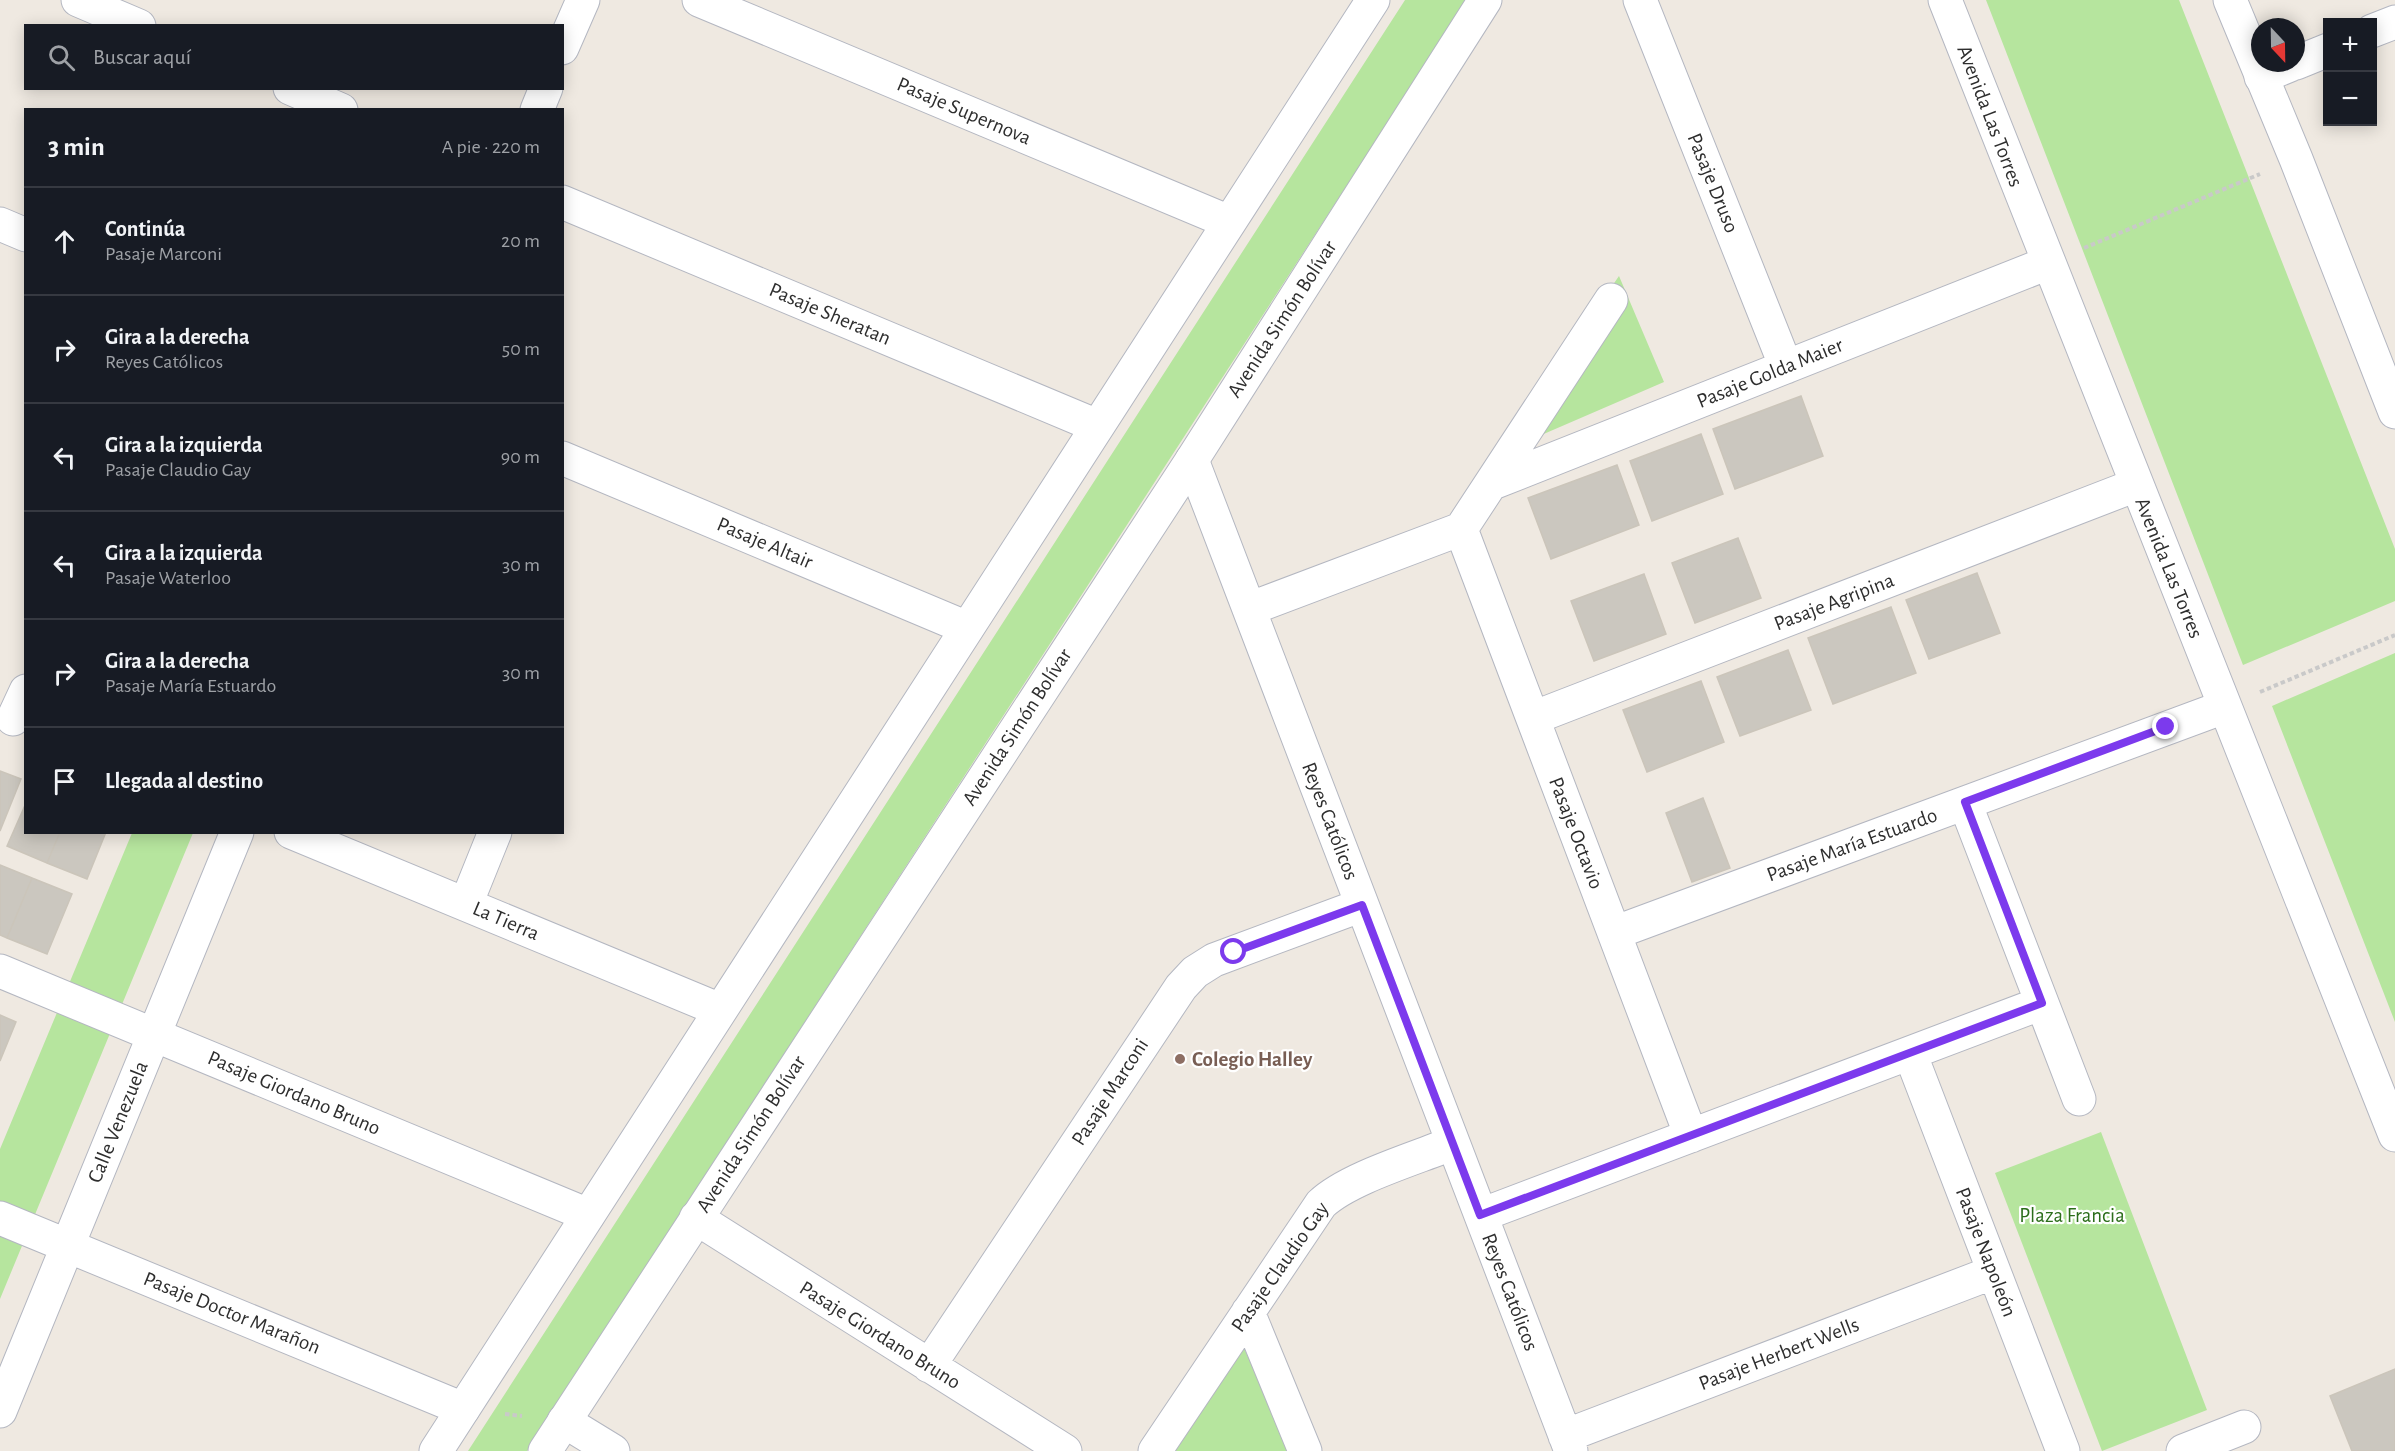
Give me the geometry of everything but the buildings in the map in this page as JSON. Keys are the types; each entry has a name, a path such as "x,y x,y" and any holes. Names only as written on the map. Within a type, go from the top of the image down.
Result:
{"street":[{"path":"78,0 134,24"},
{"path":"564,43 582,0"},
{"name":"Pasaje Supernova","path":"699,0 1229,222"},
{"name":"Avenida Simón Bolívar","path":"545,1451 1192,460 1485,0"},
{"name":"Pasaje Druso","path":"1640,0 1786,367"},
{"name":"Avenida Las Torres","path":"1945,0 2395,1135"},
{"path":"2230,0 2296,159 2395,412"},
{"path":"436,1451 1229,222 1366,2"},
{"path":"2377,29 2395,22"},
{"path":"2305,59 2323,52"},
{"path":"2261,77 2274,72"},
{"path":"295,90 336,108"},
{"path":"538,108 545,90"},
{"name":"Pasaje Sheratan","path":"564,203 1097,426"},
{"path":"0,224 24,233"},
{"name":"Pasaje Golda Maier","path":"1493,483 2048,263"},
{"path":"1249,609 1461,529 1611,300"},
{"name":"Pasaje Altair","path":"564,459 968,628"},
{"name":"Reyes Católicos","path":"1192,460 1568,1444"},
{"name":"Pasaje Agripina","path":"1533,718 2136,485"},
{"name":"Pasaje Octavio","path":"1461,529 1691,1136"},
{"name":"Pasaje María Estuardo","path":"1614,933 2224,707"},
{"path":"1965,802 2079,1099"},
{"name":"Calle Venezuela","path":"0,1411 236,834"},
{"name":"La Tierra","path":"296,834 720,1010"},
{"path":"466,904 494,834"},
{"name":"Pasaje Marconi","path":"929,1366 1181,987 1195,972 1214,960 1362,905"},
{"name":"Pasaje Giordano Bruno","path":"0,971 588,1215"},
{"path":"1480,1215 2042,1003"},
{"name":"Pasaje Napoleón","path":"1910,1053 2063,1451"},
{"name":"Pasaje Claudio Gay","path":"1155,1451 1315,1212 1330,1196 1352,1183 1453,1143"},
{"name":"Pasaje Doctor Marañon","path":"0,1218 463,1409"},
{"name":"Pasaje Giordano Bruno","path":"696,1218 1065,1451"},
{"name":"Pasaje Herbert Wells","path":"1568,1444 1994,1272"},
{"path":"1248,1312 1305,1451"},
{"path":"564,1421 613,1451"},
{"path":"2183,1451 2244,1427"}],"path":[{"path":"2048,263 2296,159"},
{"path":"2224,707 2395,635"},
{"path":"463,1409 564,1421"}],"green space":[{"path":"1405,0 1467,0 527,1451 468,1451"},
{"path":"1986,0 2179,0 2395,549 2395,601 2243,665"},
{"path":"1619,276 1664,382 1495,455"},
{"path":"2395,653 2395,1022 2272,706"},
{"path":"132,834 193,834 0,1299 0,1149"},
{"name":"Plaza Francia","path":"2101,1132 2207,1410 2102,1451 1995,1173"},
{"path":"1241,1341 1289,1451 1164,1451"}],"place":[{"name":"Colegio Halley","path":"1180,1059"}],"route":[{"path":"1234,952 1362,905 1480,1215 2042,1003 1965,802 2166,727"}]}
